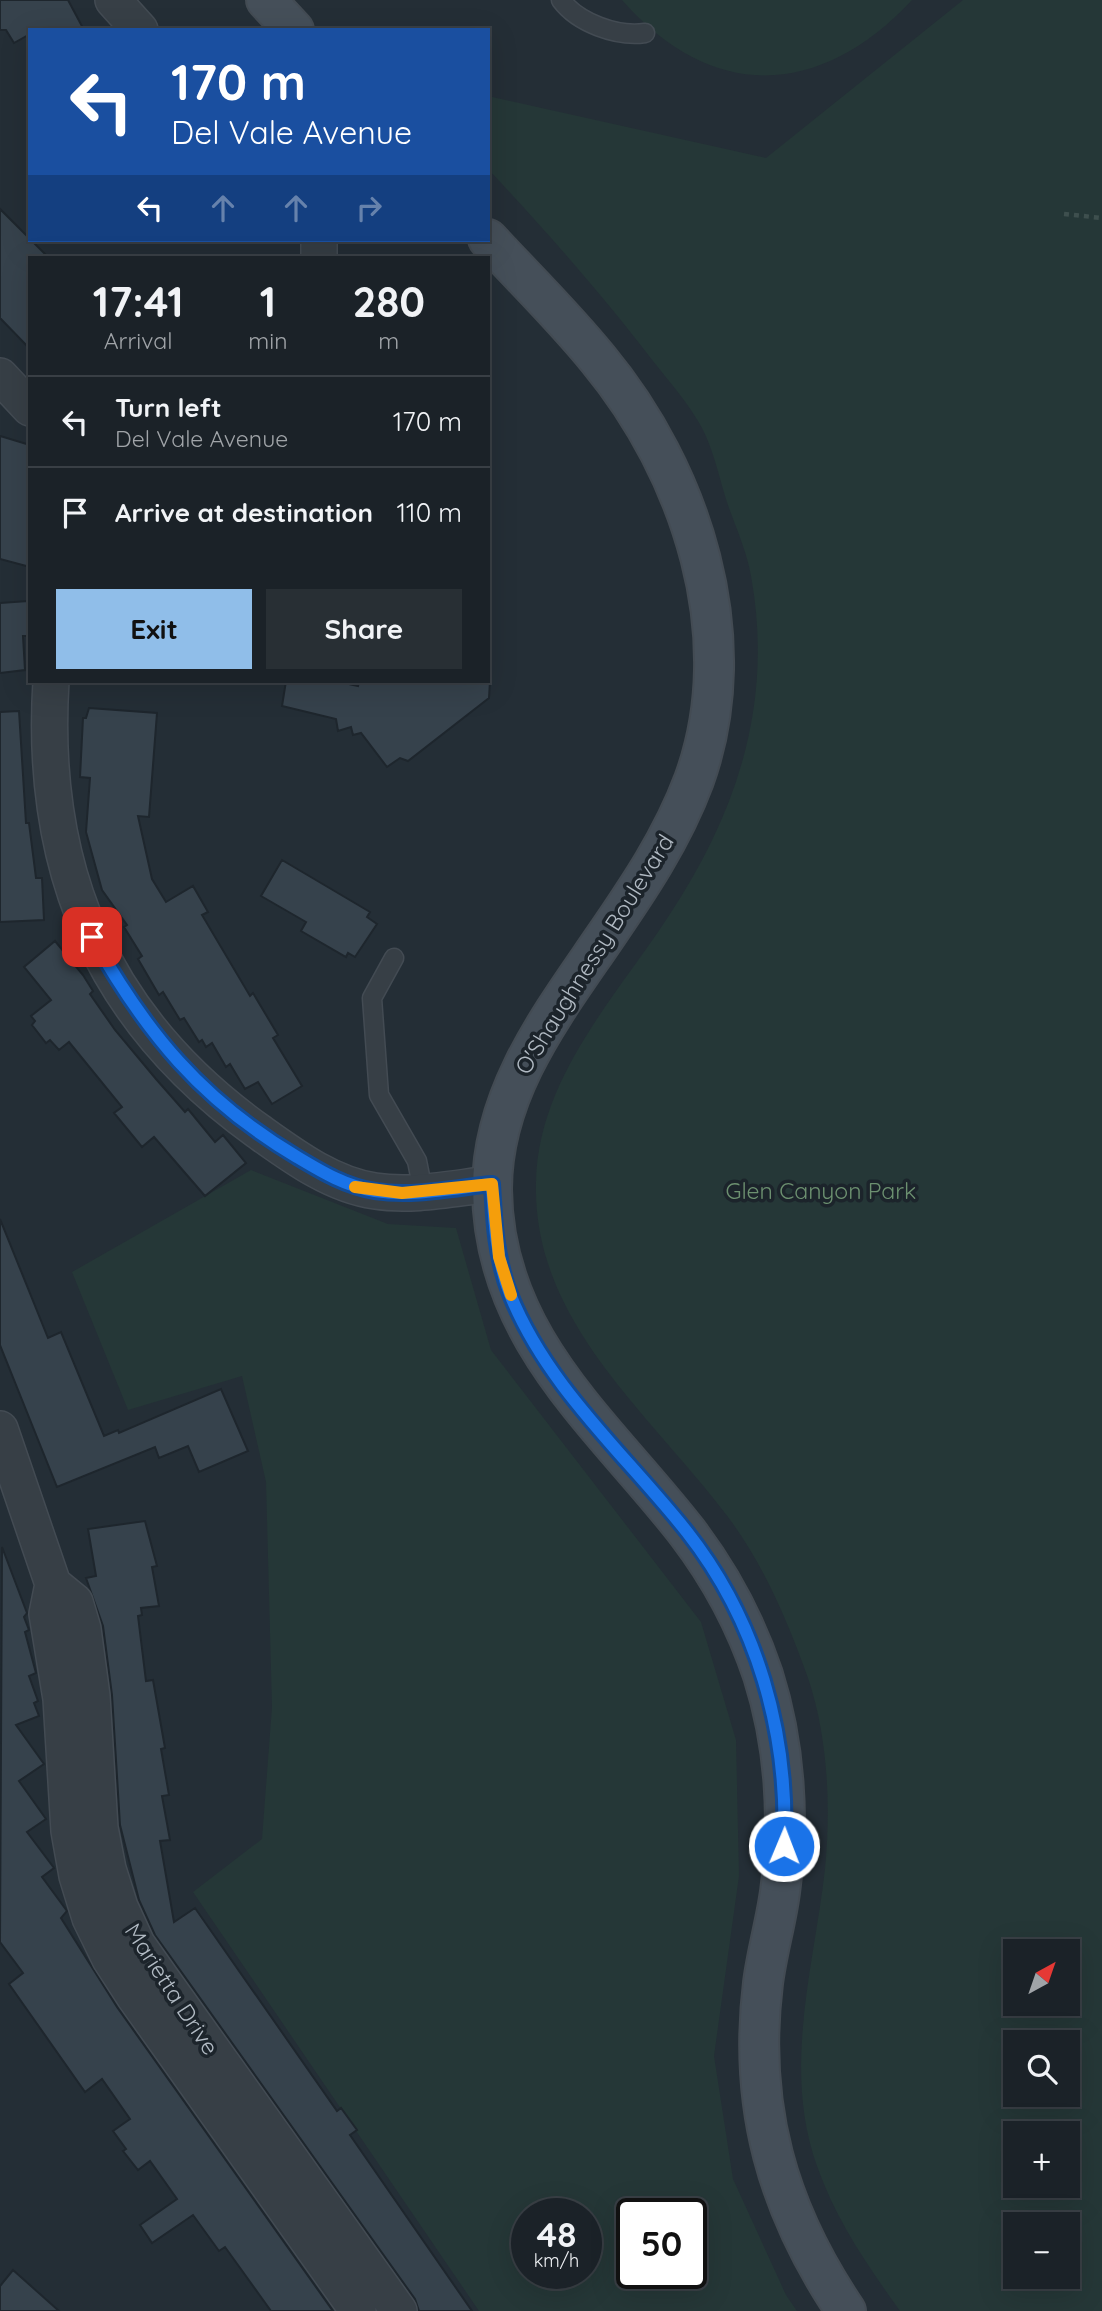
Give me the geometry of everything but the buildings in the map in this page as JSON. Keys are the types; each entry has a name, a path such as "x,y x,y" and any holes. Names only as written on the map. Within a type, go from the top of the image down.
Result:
{"main road":[{"path":"267,0 292,28"},
{"name":"O'Shaughnessy Boulevard","path":"490,241 600,361 637,413 667,465 699,556 709,606 713,650 710,715 696,774 684,805 658,858 546,1024 520,1070 501,1126 492,1184 499,1257 510,1293 526,1327 556,1376 705,1558 737,1615 762,1673 782,1764 785,1828 780,1894 763,1986 760,2052 764,2116 770,2148 788,2205 814,2261 846,2311"}],"street":[{"path":"113,0 138,28"},
{"path":"0,376 28,406"},
{"path":"51,683 48,726 51,784 58,836 72,888 92,937 120,986 155,1037 192,1078 232,1112 328,1176 376,1191 423,1191 492,1184"},
{"name":"Marietta Drive","path":"0,1429 15,1520 53,1584 75,1602 83,1629 92,1696 100,1828 108,1869 126,1919 160,1978 399,2311"},
{"name":"Marietta Drive","path":"53,1584 47,1614 61,1699 69,1831 77,1876 90,1918 110,1959 134,1996 358,2311"}],"lane":[{"path":"561,0 567,7 594,24 627,35 645,33"},
{"path":"394,958 372,998 379,1095 417,1161 423,1191"}],"path":[{"path":"1064,214 1102,218"}],"green space":[{"path":"622,0 912,0 877,32 841,56 804,70 767,75 729,71 692,57 657,34"},
{"name":"Glen Canyon Park","path":"963,0 1102,0 1102,2311 900,2311 864,2259 833,2205 817,2166 807,2129 802,2092 804,2018 825,1869 828,1821 824,1748 815,1701 774,1595 741,1535 602,1363 575,1322 553,1279 540,1232 536,1182 540,1144 550,1109 583,1041 692,878 731,797 753,712 757,623 747,559 702,428 681,396 613,311 490,171 490,96 766,158"},
{"path":"251,1170 388,1224 456,1228 491,1350 701,1622 736,1740 739,1876 714,2056 733,2179 786,2295 797,2311 479,2311 193,1892 262,1839 272,1707 266,1482 242,1376 128,1410 72,1272"}],"slow traffic":[{"path":"355,1187 402,1193 492,1184 499,1257 511,1295"}],"route":[{"path":"92,937 120,986 155,1037 192,1078 280,1147 328,1176 350,1186 376,1191 402,1193 492,1184 499,1257 510,1293 535,1343 556,1376 687,1533 722,1586 751,1642 771,1702 778,1734 784,1793 784,1846"}]}
